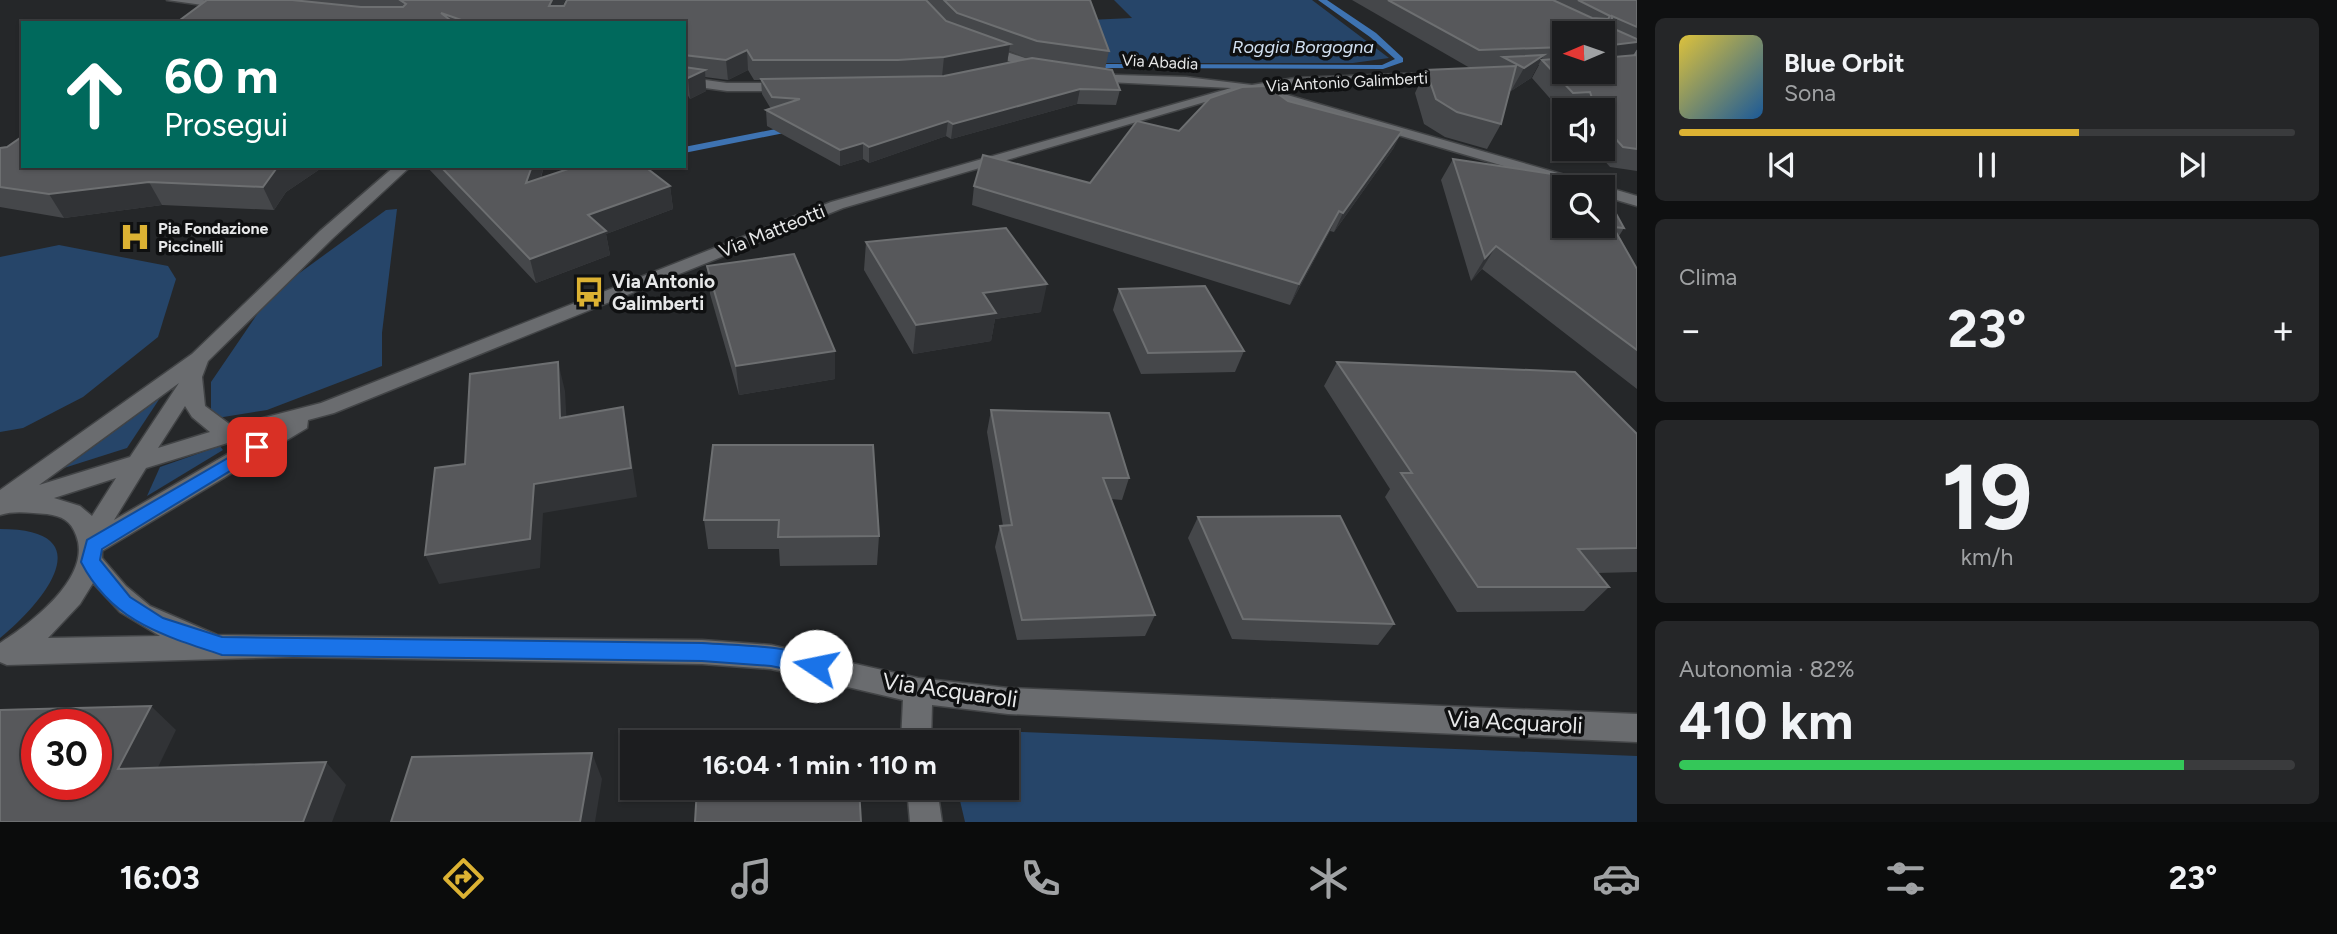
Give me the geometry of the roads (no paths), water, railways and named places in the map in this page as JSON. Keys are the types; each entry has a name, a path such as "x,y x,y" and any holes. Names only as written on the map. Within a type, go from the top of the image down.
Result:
{"street":[{"path":"172,0 241,7"},
{"path":"1615,44 1637,55"},
{"path":"973,45 1030,66 1054,71"},
{"path":"1006,71 1030,66"},
{"name":"Via Abadia","path":"1077,75 1188,80 1256,88"},
{"name":"Via Antonio Galimberti","path":"1256,88 1295,82 1462,76"},
{"path":"686,81 727,87 809,87"},
{"path":"1256,88 1282,98 1552,176"},
{"name":"Via Matteotti","path":"0,505 229,434 327,408 837,205 1213,95 1256,88"},
{"path":"0,505 196,367 402,168"},
{"path":"1615,195 1637,201"},
{"path":"196,367 190,400 197,413 229,434"},
{"path":"6,654 50,621 76,590 92,548 196,367"},
{"path":"92,548 210,473 327,408"},
{"path":"0,505 58,507 80,518 92,548 124,603 157,624 222,646"},
{"name":"Via Acquaroli","path":"6,654 222,646 702,652 771,657 918,691 1008,701 1637,728"},
{"path":"916,730 918,691"},
{"path":"923,800 926,822"}],"waterway":[{"name":"Roggia Borgogna","path":"1106,66 1383,67 1400,60 1373,35 1322,0"},
{"name":"Roggia Borgogna","path":"686,150 796,128"}],"place":[{"name":"Pia Fondazione Piccinelli","path":"135,237"},
{"name":"Via Antonio Galimberti","path":"589,292"}]}
